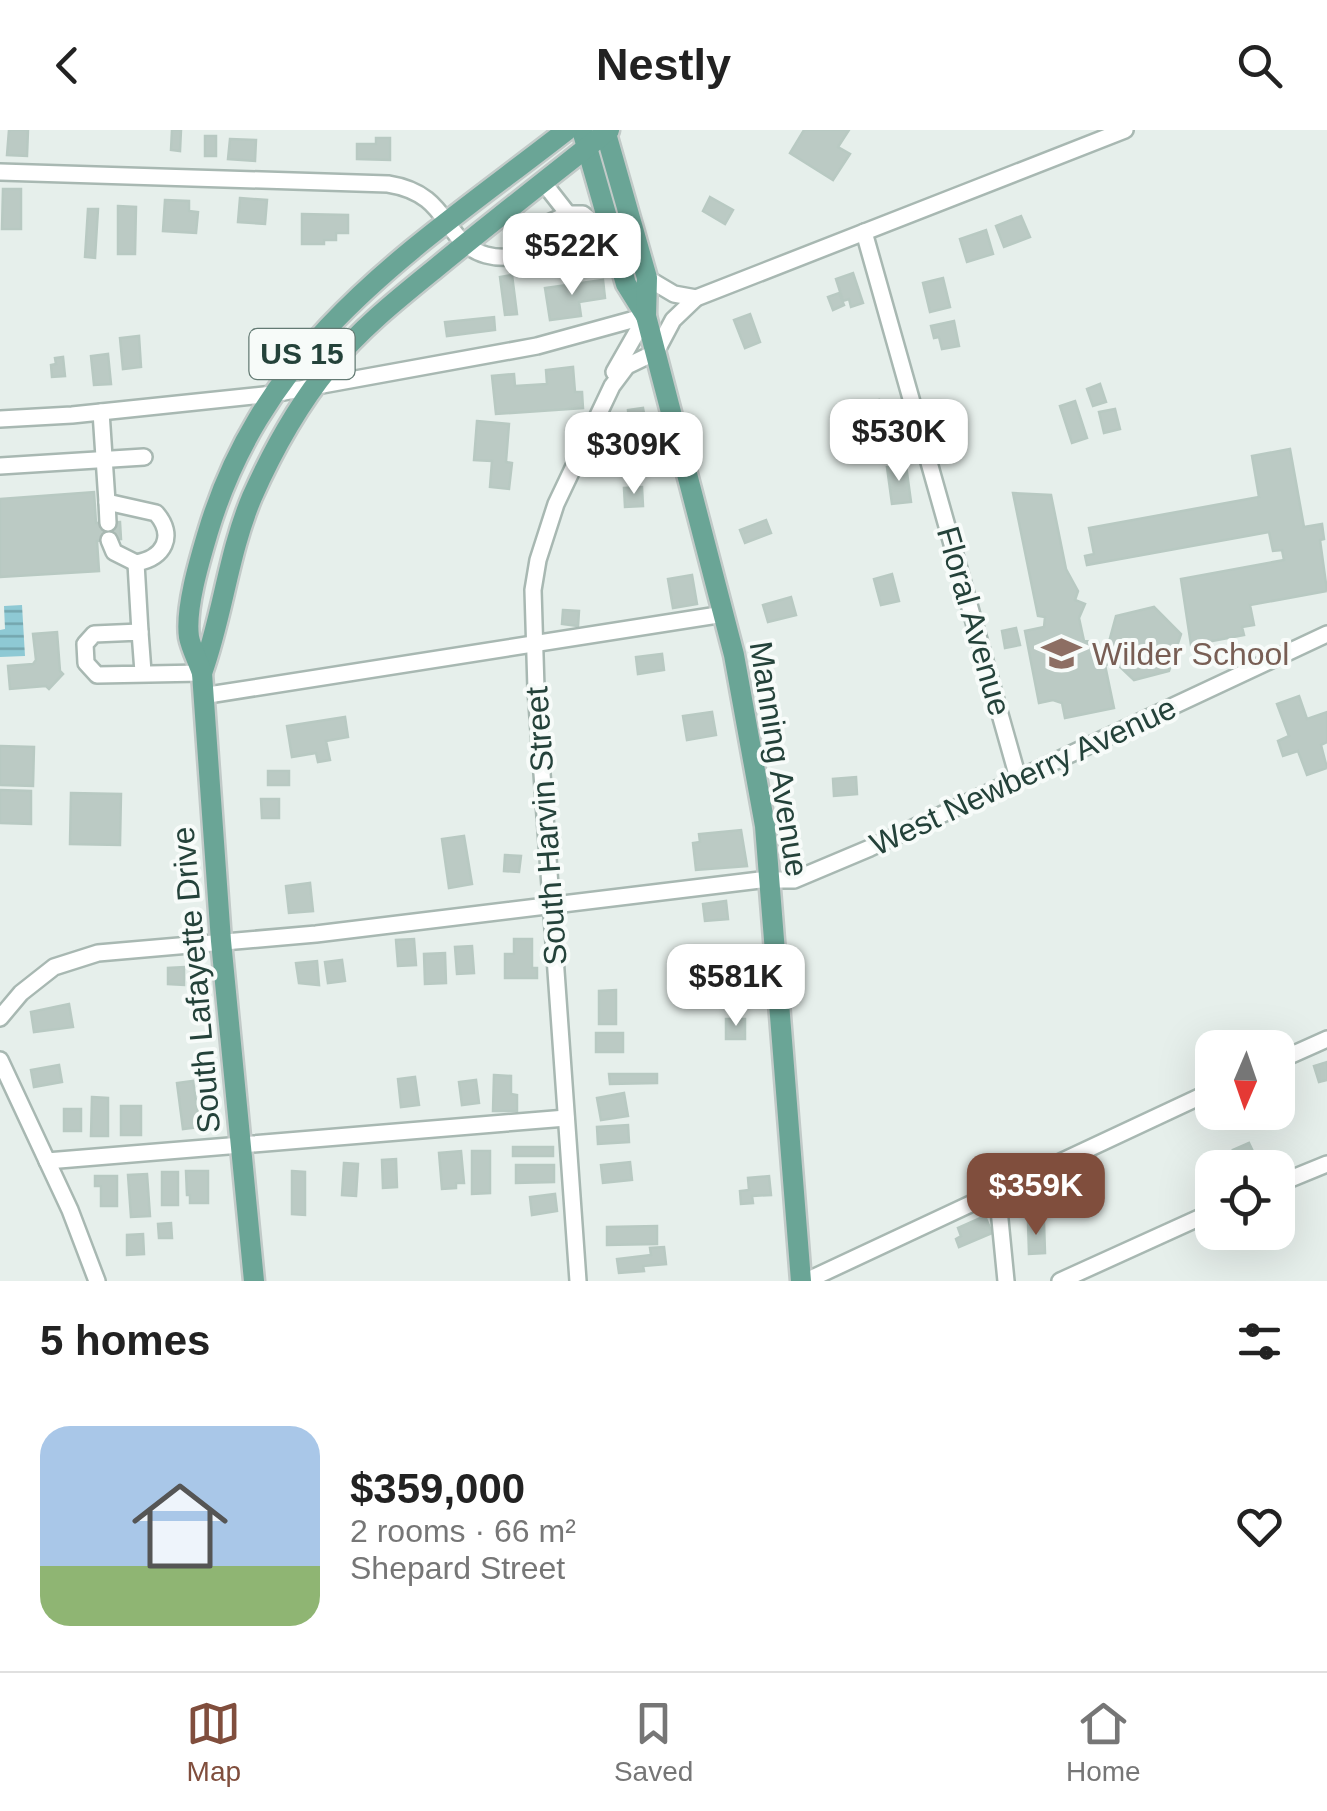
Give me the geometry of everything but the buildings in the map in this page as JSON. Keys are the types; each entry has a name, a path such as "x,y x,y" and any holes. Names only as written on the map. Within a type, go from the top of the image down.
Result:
{"main road":[{"name":"South Lafayette Drive","path":"254,1281 221,941 202,673 189,636 204,544 232,468 273,394 327,325 448,222 567,130"},
{"name":"US 15","path":"584,139 606,131"},
{"name":"Manning Avenue","path":"606,131 647,278 646,316"},
{"name":"South Lafayette Drive","path":"202,673 216,635 225,582 242,523 269,463 316,384 368,326 543,182 584,139"},
{"name":"Manning Avenue","path":"584,139 591,229 620,265 626,284 646,316 724,614 748,724 770,881 803,1281"}],"street":[{"path":"656,352 673,320 696,298 1101,134 1126,130"},
{"path":"0,172 388,184 421,194 464,244 486,255 505,258 557,242 548,223 568,214 583,214 603,246 608,268 620,265"},
{"path":"543,182 568,214"},
{"name":"Floral Avenue","path":"864,232 1018,778"},
{"path":"647,278 674,294 696,298"},
{"path":"0,419 273,394 537,346 646,316"},
{"name":"South Harvin Street","path":"612,386 615,369 646,316"},
{"name":"South Harvin Street","path":"578,1281 532,606 538,560 556,504 612,386 627,366 656,352"},
{"path":"100,412 109,531 114,552 136,562 159,554 166,544 167,531 156,512 108,502"},
{"path":"0,466 144,457"},
{"path":"136,562 143,672"},
{"path":"202,696 724,614"},
{"path":"140,632 94,634 85,644 86,663 96,675 202,673"},
{"name":"West Newberry Avenue","path":"0,1018 21,993 54,967 125,948 316,934 802,877 1327,634"},
{"path":"1295,1053 1327,1038"},
{"path":"0,1060 98,1281"},
{"path":"803,1281 1195,1099"},
{"path":"48,1162 566,1118"},
{"path":"1295,1177 1327,1164"},
{"path":"997,1189 1006,1281"},
{"path":"1060,1281 1195,1220"}],"water":[{"path":"22,605 25,656 0,657 4,606"}],"tunnel":[{"path":"562,234 581,231"}],"place":[{"name":"Wilder School","path":"1062,654"}]}
